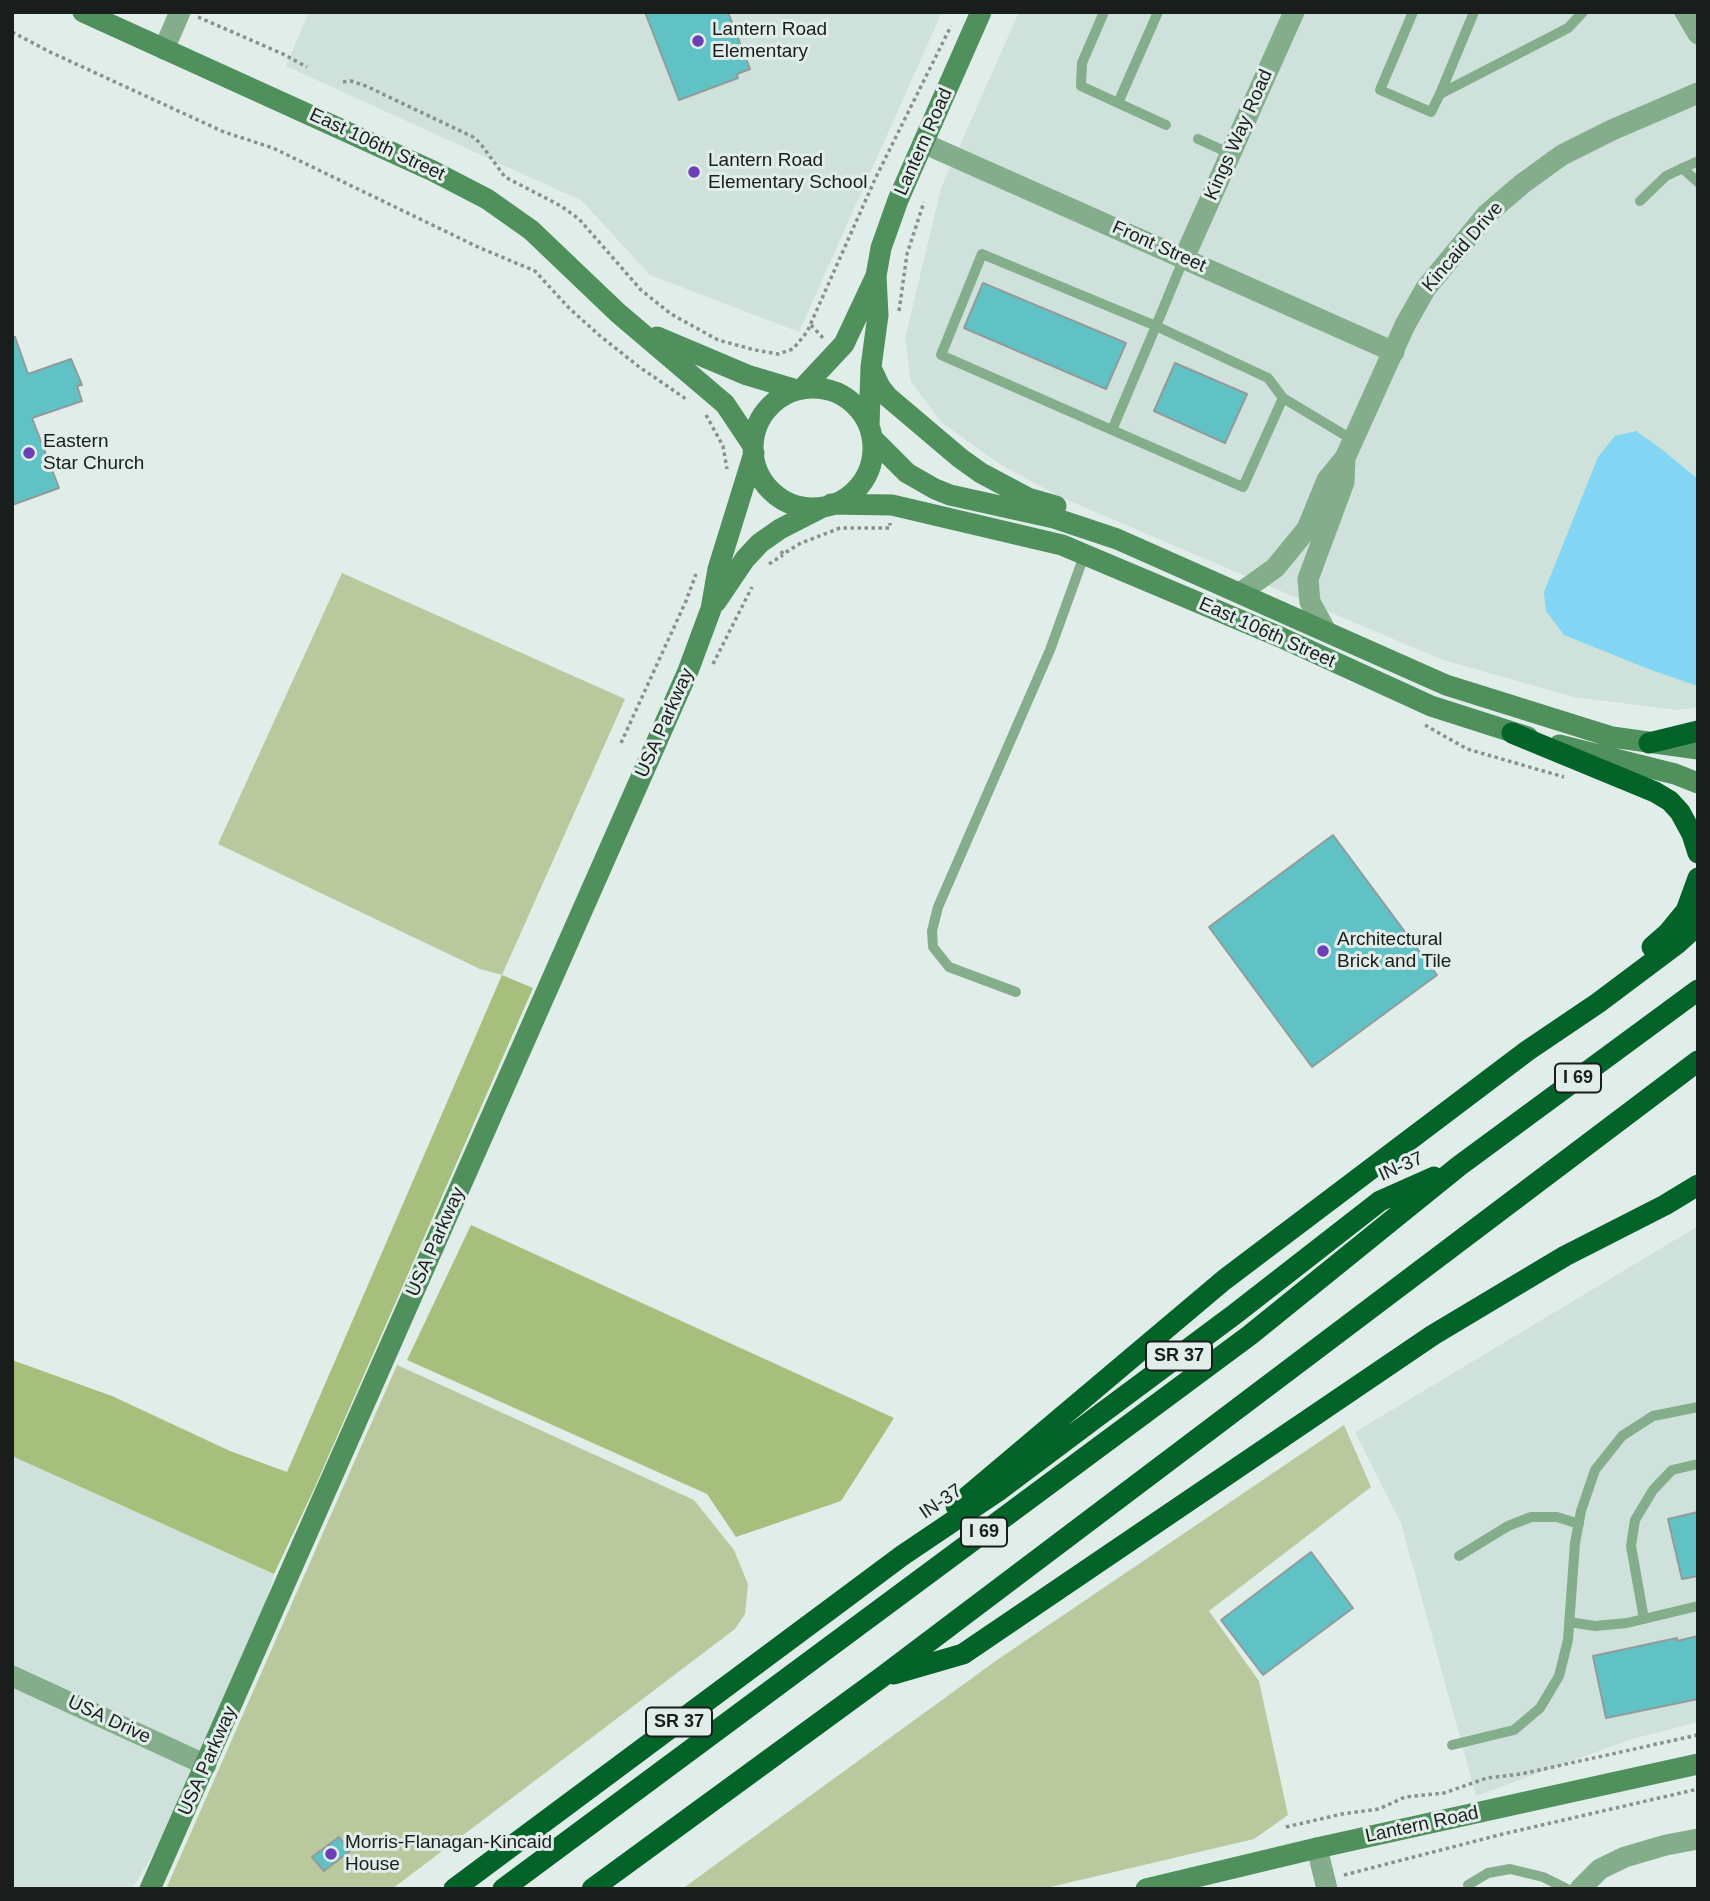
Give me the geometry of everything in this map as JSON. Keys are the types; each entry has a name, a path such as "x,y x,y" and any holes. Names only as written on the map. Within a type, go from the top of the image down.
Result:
{"highway":[{"path":"1649,744 1698,731"},
{"path":"1512,733 1656,792 1680,812 1692,834 1698,853"},
{"path":"1527,1051 1668,933 1686,911 1698,878"},
{"path":"903,1555 964,1498 1224,1280 1527,1051 1637,974 1698,925"},
{"name":"I 69","path":"503,1889 1250,1335 1459,1166 1698,990"},
{"path":"592,1889 882,1677 1698,1061"},
{"name":"IN-37","path":"454,1889 903,1555 1030,1467 1235,1314 1380,1201 1459,1166"},
{"path":"882,1677 963,1654 1433,1335 1544,1269 1698,1185"}],"main road":[{"name":"East 106th Street","path":"83,12 433,171 488,199 530,230 725,404 754,449"},
{"name":"Lantern Road","path":"800,390 844,344 876,276 890,220 981,12"},
{"name":"Lantern Road","path":"871,432 871,367 878,315 876,276"},
{"name":"East 106th Street","path":"639,330 747,375 800,390"},
{"path":"871,367 888,397 981,473 1028,498 1093,517 1118,539"},
{"path":"823,389 842,396 858,408 871,432 872,460 864,479 850,495 829,505 796,505 778,496 759,472 754,449 758,425 778,399 800,390 823,389"},
{"name":"East 106th Street","path":"871,432 907,474 950,495 1054,518 1118,539 1446,685 1612,737 1698,749"},
{"name":"USA Parkway","path":"151,1883 206,1765 683,683 711,609 721,559 754,449"},
{"name":"East 106th Street","path":"829,505 892,505 1062,545 1431,706 1512,733 1675,774 1698,783"},
{"name":"USA Parkway","path":"711,609 760,543 780,529 829,505"},
{"name":"Lantern Road","path":"1146,1889 1317,1848 1698,1764"}],"street":[{"name":"Kings Way Road","path":"1184,258 1294,12"},
{"path":"1685,12 1698,34"},
{"path":"164,49 186,13"},
{"name":"Kincaid Drive","path":"1240,593 1275,568 1307,529 1327,480 1349,449 1405,325 1426,288 1487,214 1562,155 1698,93"},
{"name":"Front Street","path":"923,143 1394,352"},
{"name":"Kincaid Drive","path":"1326,631 1310,602 1308,579 1344,482 1349,449"},
{"name":"USA Drive","path":"12,1675 206,1765"},
{"path":"1580,1889 1600,1869 1625,1857 1698,1839"},
{"path":"1317,1848 1326,1884"}],"lane":[{"path":"1104,12 1082,63 1081,86 1166,125"},
{"path":"1118,103 1158,12"},
{"path":"1413,12 1380,90 1431,112 1474,12"},
{"path":"1440,94 1568,27 1583,12"},
{"path":"1198,139 1231,154"},
{"path":"1640,201 1666,176 1698,161"},
{"path":"1682,168 1698,182"},
{"path":"1283,398 1243,487 941,355 982,254 1156,326 1268,378 1283,398 1349,449"},
{"path":"1112,430 1184,258"},
{"path":"1016,992 949,967 933,947 932,931 938,907 1050,650 1085,553"},
{"path":"1452,1745 1514,1730 1540,1708 1559,1676 1568,1640 1578,1524 1595,1470 1622,1436 1653,1416 1698,1407"},
{"path":"1644,1619 1631,1546 1635,1520 1653,1490 1672,1470 1698,1464"},
{"path":"1459,1556 1508,1526 1531,1517 1557,1517 1578,1524"},
{"path":"1569,1622 1595,1626 1627,1623 1698,1606"},
{"path":"1468,1885 1488,1873 1510,1869 1543,1877 1567,1889"}],"path":[{"path":"186,13 307,67"},
{"path":"342,82 351,81 366,86 473,137 505,177 561,206 579,219 650,299 693,328 719,340 778,354 798,345 811,326 876,177 954,21"},
{"path":"12,32 224,132 273,148 478,247 536,271 569,308 599,335 660,382 695,404"},
{"path":"898,315 907,254 924,202"},
{"path":"811,326 827,341"},
{"path":"701,410 723,446 727,459 726,474"},
{"path":"763,570 801,543 840,528 890,528 891,519"},
{"path":"777,547 783,554"},
{"path":"621,743 686,601 698,567"},
{"path":"710,669 755,581"},
{"path":"1286,1827 1324,1817 1379,1809 1405,1797 1444,1793 1487,1778 1521,1774 1698,1735"},
{"path":"1326,1884 1530,1828 1698,1789"}],"shaded area":[{"name":"Lantern Road Elementary School","path":"309,12 942,12 799,332 650,275 582,201 286,66"},
{"path":"1019,12 1698,12 1698,707 1678,710 1574,697 1440,659 1058,496 1001,465 942,423 911,382 905,339 941,188"},
{"path":"1698,1226 1698,1722 1632,1739 1476,1796 1401,1523 1355,1432"},
{"path":"12,1456 274,1574 266,1602 161,1841 132,1889 12,1889"}],"green space":[{"path":"342,573 625,699 502,975 480,969 218,844"},
{"path":"502,975 533,988 314,1489 274,1574 12,1456 12,1360 112,1396 230,1451 287,1472"},
{"path":"471,1225 894,1418 841,1501 736,1537 707,1494 407,1360"},
{"path":"397,1365 694,1500 734,1550 748,1584 745,1614 735,1629 392,1889 166,1889"},
{"path":"1344,1425 1371,1487 1209,1611 1259,1681 1288,1815 1254,1839 1042,1889 682,1889 997,1660"}],"water":[{"path":"1636,431 1698,479 1698,686 1564,635 1546,611 1544,592 1598,457 1615,436"}],"building":[{"name":"Lantern Road Elementary","path":"645,12 728,12 750,69 737,74 738,78 679,100"},
{"path":"983,283 1126,343 1106,389 964,328"},
{"name":"Eastern Star Church","path":"12,337 15,337 28,374 71,359 82,385 77,386 82,401 32,418 59,488 12,505"},
{"path":"1175,363 1247,394 1225,443 1154,411"},
{"name":"Architectural Brick and Tile","path":"1333,835 1437,975 1312,1067 1209,927"},
{"path":"1698,1512 1698,1576 1682,1579 1668,1519"},
{"path":"1311,1552 1353,1608 1263,1675 1221,1620"},
{"path":"1698,1636 1698,1699 1606,1718 1593,1656"},
{"name":"Morris-Flanagan-Kincaid House","path":"339,1837 350,1851 324,1871 312,1857"}],"place":[{"name":"Lantern Road Elementary","path":"698,41"},
{"name":"Lantern Road Elementary School","path":"694,172"},
{"name":"Eastern Star Church","path":"29,453"},
{"name":"Architectural Brick and Tile","path":"1323,951"},
{"name":"Morris-Flanagan-Kincaid House","path":"331,1854"}]}
